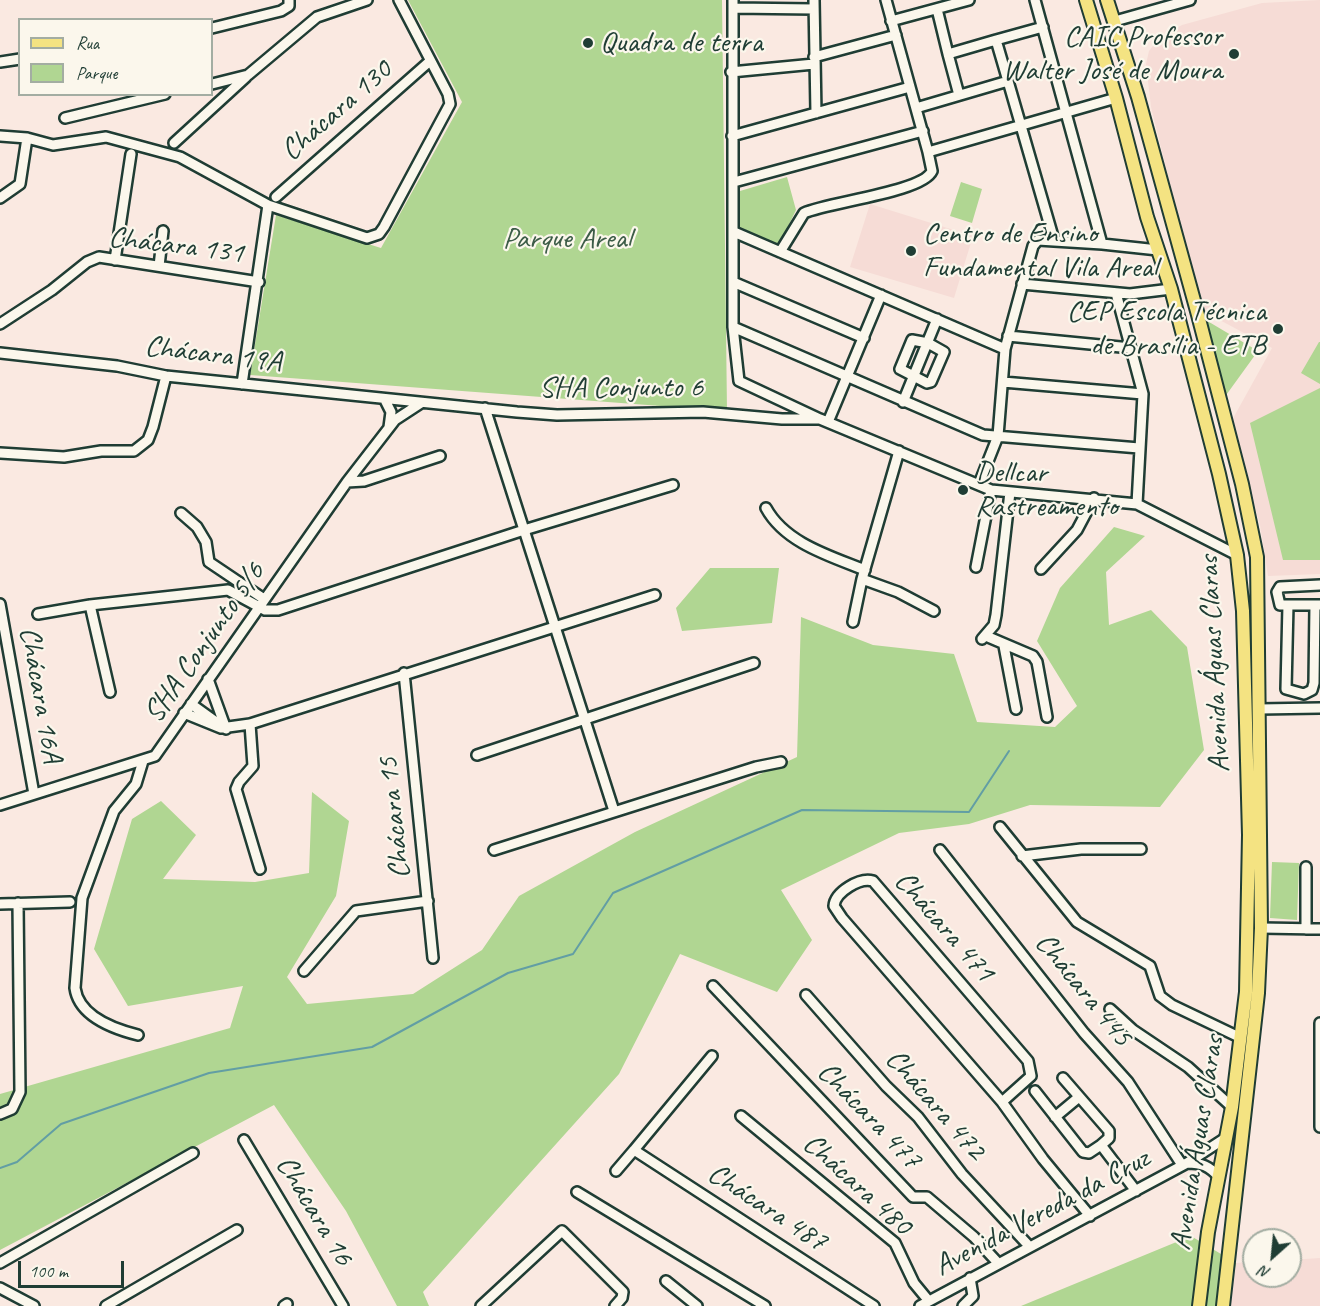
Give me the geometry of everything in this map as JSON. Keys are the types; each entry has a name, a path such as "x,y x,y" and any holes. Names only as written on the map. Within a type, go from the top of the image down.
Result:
{"main road":[{"name":"Avenida Águas Claras","path":"1086,0 1116,98 1147,218 1170,289 1219,474 1240,592 1248,789 1252,993 1241,1038 1227,1137 1208,1232 1199,1306"},
{"name":"Avenida Águas Claras","path":"1107,0 1160,176 1168,214 1239,472 1254,537 1258,593 1261,928 1252,993 1241,1150 1223,1306"},
{"path":"1138,181 1151,183 1160,176"},
{"path":"1147,218 1155,211 1168,214"},
{"path":"1219,474 1229,470 1239,472"},
{"path":"1240,592 1258,593"},
{"path":"1227,1137 1236,1140 1241,1150"}],"street":[{"path":"213,28 281,11 290,6 289,0"},
{"path":"174,143 248,75 317,17 367,0"},
{"path":"0,136 27,138 53,146 106,137 180,157 268,205 367,238 379,234 450,104 448,94 399,0"},
{"path":"780,252 804,213 898,189 926,178 932,171 886,0"},
{"path":"891,21 969,0"},
{"path":"1035,0 1102,244"},
{"path":"1115,21 1190,0"},
{"path":"816,113 814,5 733,4 731,72 734,182 733,327 739,381 824,421 991,490 1094,498 1137,504 1231,549"},
{"path":"937,9 959,95"},
{"path":"948,54 1043,27"},
{"path":"731,72 814,61 896,35"},
{"path":"996,40 1054,240"},
{"path":"0,62 18,59"},
{"name":"Chácara 130","path":"276,197 430,61"},
{"path":"213,84 248,75"},
{"path":"915,108 1008,81"},
{"path":"732,136 910,87"},
{"path":"65,118 157,96"},
{"path":"928,152 1116,98"},
{"path":"734,182 923,132"},
{"path":"0,198 20,184 27,138"},
{"path":"116,260 130,154"},
{"path":"242,384 259,282 268,205"},
{"path":"159,266 163,231"},
{"path":"734,232 1005,349"},
{"path":"979,484 998,436 1005,349 1035,243 1041,238 1158,250"},
{"name":"Chácara 131","path":"0,324 52,290 87,262 99,257 259,282"},
{"path":"733,282 864,338"},
{"path":"1022,284 1116,293 1170,289"},
{"path":"1116,293 1143,394 1137,504"},
{"path":"824,421 864,338 881,295"},
{"path":"903,402 937,319"},
{"path":"733,327 983,435 1139,448"},
{"path":"1008,336 1131,348"},
{"path":"912,340 928,343 943,351 943,357 931,382 915,377 902,370 901,364 912,340"},
{"name":"Chácara 19A","path":"0,353 117,366 166,376 421,403"},
{"path":"0,453 64,457 101,451 134,451 148,440 166,376"},
{"path":"1003,382 1143,394"},
{"path":"385,400 391,412 389,427"},
{"name":"SHA Conjunto 6","path":"421,403 557,415 704,412 772,419 824,421"},
{"name":"SHA Conjunto 5/6","path":"0,805 143,761 159,752 347,482 389,427 408,409 421,403"},
{"path":"485,408 614,812"},
{"path":"853,622 863,575 898,452"},
{"path":"347,482 364,482 440,456"},
{"path":"181,513 197,527 206,542 210,562 269,610 293,606 524,530 673,485"},
{"path":"976,567 991,490"},
{"path":"1010,492 994,625 984,637 1033,656 1047,717"},
{"path":"1041,569 1077,530 1094,498"},
{"path":"766,508 778,526 797,540 934,610"},
{"path":"1288,605 1287,689 1301,694 1312,690 1314,683 1318,605 1278,604 1279,588 1320,585"},
{"path":"38,614 90,605 228,590 261,603"},
{"path":"184,713 225,729 250,724 404,673 655,595"},
{"name":"Chácara 16A","path":"0,604 34,794"},
{"path":"90,605 111,692"},
{"path":"1004,646 1016,710"},
{"path":"477,755 754,663"},
{"name":"Chácara 15","path":"404,673 433,958"},
{"path":"208,679 225,729"},
{"path":"1301,694 1302,708"},
{"path":"191,704 225,729"},
{"path":"1259,708 1320,708"},
{"path":"250,724 253,766 238,782 237,789 260,869"},
{"path":"138,1035 112,1027 92,1016 78,998 75,988 82,898 114,811 136,784 143,761"},
{"path":"494,850 781,762"},
{"path":"999,827 1083,927 1149,966 1160,996 1241,1038"},
{"path":"1022,856 1081,849 1141,849"},
{"name":"Chácara 445","path":"940,850 1084,1033 1128,1082 1184,1164"},
{"path":"1306,867 1306,930"},
{"name":"Chácara 471","path":"1002,1102 1031,1076 1032,1071 1028,1061 873,881 864,880 848,888 835,900 836,909 1002,1102 1043,1159 1090,1216"},
{"path":"304,971 356,911 428,901"},
{"path":"0,904 70,902"},
{"path":"0,1114 12,1109 19,1099 18,903"},
{"path":"1261,928 1320,929"},
{"name":"Chácara 477","path":"713,986 913,1197 927,1197 974,1237 998,1263"},
{"name":"Chácara 472","path":"807,995 886,1086 918,1117 962,1174 1029,1246"},
{"path":"1110,1009 1133,1030 1188,1067 1232,1107"},
{"path":"1320,1023 1320,1127"},
{"path":"616,1171 712,1056"},
{"path":"1035,1091 1083,1152 1089,1154 1109,1138 1110,1131 1063,1078"},
{"path":"1055,1117 1079,1096"},
{"name":"Chácara 480","path":"741,1116 895,1243 924,1303"},
{"name":"Avenida Vereda da Cruz","path":"924,1303 1136,1191 1227,1137"},
{"name":"Chácara 16","path":"244,1140 343,1306"},
{"path":"1101,1145 1136,1191"},
{"name":"Chácara 487","path":"634,1150 874,1306"},
{"path":"0,1263 193,1153"},
{"name":"Avenida Vereda da Cruz","path":"1184,1164 1201,1163 1211,1168 1219,1177"},
{"path":"577,1192 765,1306"},
{"path":"106,1306 237,1230"},
{"path":"480,1306 562,1231 623,1292 622,1298 615,1306"},
{"path":"963,1306 973,1296 970,1278"},
{"path":"666,1281 698,1306"},
{"path":"0,1288 34,1306"}],"shaded area":[{"name":"CEP Escola Técnica de Brasília - ETB","path":"1320,0 1320,574 1268,576 1260,525 1231,422 1272,348 1201,310 1151,107 1146,64 1149,51 1159,38 1182,25 1262,3"},
{"name":"Centro de Ensino Fundamental Vila Areal","path":"870,204 973,236 954,298 850,267"},
{"path":"1320,1258 1320,1306 1228,1306 1236,1263 1242,1263 1242,1288 1302,1288 1302,1259"}],"green space":[{"name":"Parque Areal","path":"408,0 722,0 727,411 250,375 276,215 381,248 462,102"},
{"path":"787,177 796,210 780,243 776,245 742,231 739,227 740,191"},
{"path":"961,182 982,189 972,223 950,216"},
{"path":"1204,319 1258,351 1224,398"},
{"path":"1320,342 1320,384 1301,373"},
{"path":"1320,388 1320,560 1283,560 1250,423"},
{"path":"1114,527 1145,536 1106,572 1109,625 1151,610 1187,647 1204,750 1160,807 1030,805 969,824 899,833 781,890 812,940 777,992 680,954 619,1074 423,1292 429,1306 397,1306 346,1211 274,1105 0,1250 0,1094 230,1028 243,986 128,1006 94,949 132,819 161,801 196,835 163,879 255,882 309,873 312,792 349,821 336,896 287,977 307,1004 413,994 482,950 519,896 635,832 797,757 801,617 873,645 954,654 977,722 1055,727 1077,706 1037,641 1060,588"},
{"path":"710,568 779,568 772,623 682,631 676,608"},
{"path":"1272,862 1299,863 1297,920 1270,918"},
{"path":"1191,1236 1236,1263 1228,1306 1021,1306"}],"waterway":[{"path":"0,1168 17,1162 61,1124 209,1073 372,1047 508,973 573,954 613,893 802,810 969,812 1009,751"}],"place":[{"name":"Quadra de terra","path":"588,43"},
{"name":"CAIC Professor Walter José de Moura","path":"1234,54"},
{"name":"Centro de Ensino Fundamental Vila Areal","path":"911,251"},
{"name":"CEP Escola Técnica de Brasília - ETB","path":"1278,329"},
{"name":"Dellcar Rastreamento","path":"963,490"}]}
